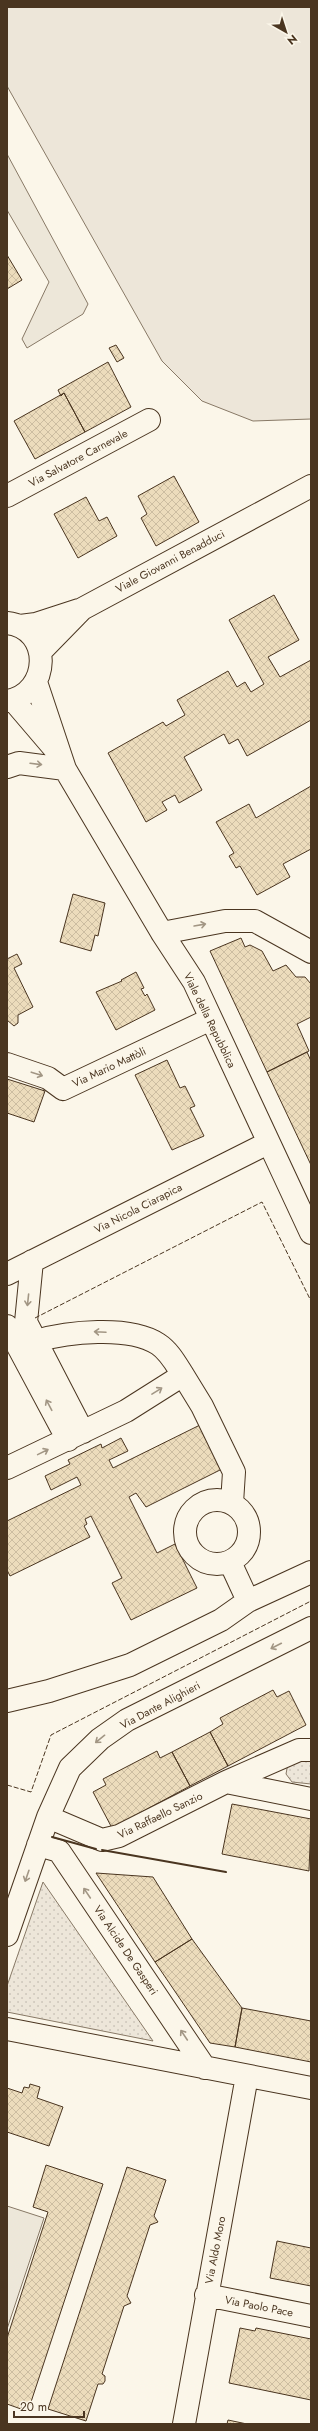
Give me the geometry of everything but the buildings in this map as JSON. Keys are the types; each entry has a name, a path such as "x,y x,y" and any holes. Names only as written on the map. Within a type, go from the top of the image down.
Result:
{"street":[{"name":"Via Salvatore Carnevale","path":"7,496 149,420"},
{"name":"Viale Giovanni Benadduci","path":"40,651 82,609 311,486"},
{"path":"14,624 36,624 82,609"},
{"path":"10,701 30,690 41,672 40,651 33,637 14,624"},
{"name":"Viale della Repubblica","path":"36,682 62,761"},
{"name":"Viale della Repubblica","path":"10,701 62,761 162,933 194,982 311,1233"},
{"path":"7,767 20,762 62,761"},
{"path":"162,933 226,921 255,921 311,952"},
{"name":"Via Mario Mattòli","path":"7,1064 48,1078 63,1089 210,1019"},
{"name":"Via Nicola Ciarapica","path":"7,1274 268,1143"},
{"path":"21,1349 26,1322 32,1261"},
{"path":"7,1326 75,1436"},
{"path":"21,1349 60,1334 96,1332 130,1335 158,1344 170,1355 202,1406 234,1472 232,1503"},
{"path":"7,1468 126,1411 183,1375"},
{"path":"222,1500 232,1503 246,1518 249,1539 245,1549 230,1562 219,1565 208,1564 198,1559 190,1552 185,1542 184,1531 186,1520 200,1504 222,1500"},
{"path":"230,1562 248,1601"},
{"path":"7,1701 49,1691 130,1665 221,1620 248,1601 311,1572"},
{"name":"Via Dante Alighieri","path":"7,1935 48,1817 70,1768 100,1739 127,1720 311,1628"},
{"name":"Via Raffaello Sanzio","path":"48,1817 102,1840 119,1836 226,1782 299,1750 311,1750"},
{"path":"226,1782 311,1799"},
{"name":"Via Alcide De Gasperi","path":"38,1845 59,1851 205,2068"},
{"path":"7,2029 311,2088"},
{"name":"Via Aldo Moro","path":"184,2424 206,2295 247,2076"},
{"name":"Via Paolo Pace","path":"206,2295 311,2316"}],"shaded area":[{"path":"7,7 311,7 311,419 253,421 202,401 162,361 7,86"},
{"path":"7,154 88,304 83,314 27,348 22,339 49,282 7,210"},
{"path":"298,1758 311,1760 311,1784 292,1782 286,1774 288,1763"},
{"path":"43,1882 153,2041 7,2012 7,1986"},
{"path":"7,2206 44,2218 7,2329"}],"fence":[{"path":"35,1318 262,1202 311,1301"},
{"path":"7,1785 31,1792 51,1735 311,1601"}],"wall":[{"path":"52,1837 96,1849"},
{"path":"102,1850 226,1872"}]}
